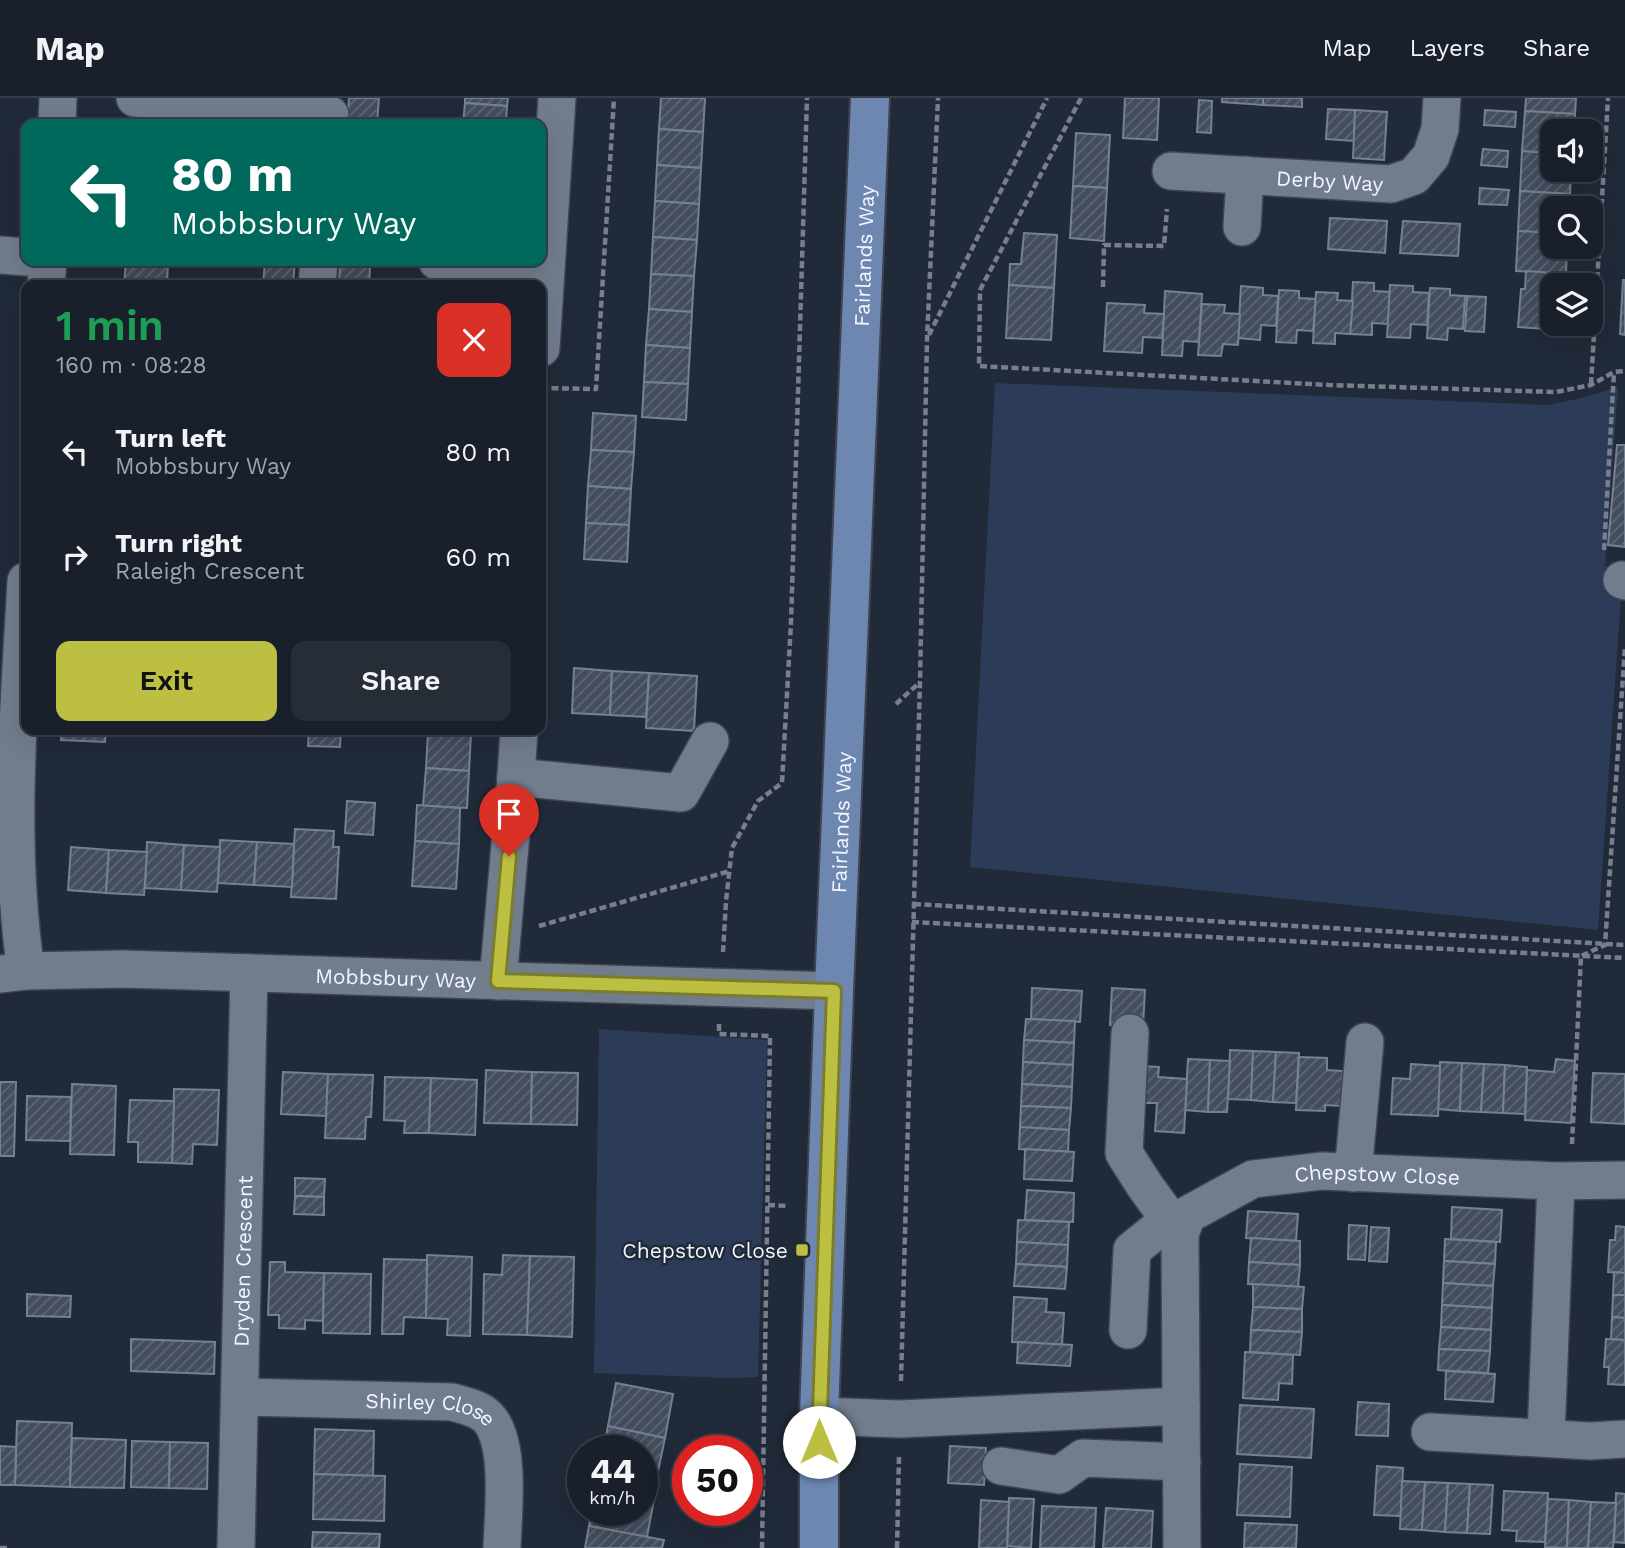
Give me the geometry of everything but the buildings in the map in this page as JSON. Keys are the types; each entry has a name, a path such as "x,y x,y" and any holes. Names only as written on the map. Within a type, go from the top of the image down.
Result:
{"main road":[{"name":"Fairlands Way","path":"819,1548 819,1416 870,98"}],"street":[{"path":"57,119 58,98"},
{"path":"135,98 330,113"},
{"path":"545,280 557,98"},
{"name":"Derby Way","path":"1171,171 1391,184 1414,176 1431,156 1440,129 1442,98"},
{"path":"1242,227 1245,175"},
{"path":"0,255 21,257"},
{"path":"13,972 19,926 10,692 21,616"},
{"path":"498,981 519,735"},
{"path":"516,777 681,793 710,741"},
{"name":"Mobbsbury Way","path":"13,972 123,969 834,991"},
{"name":"Dryden Crescent","path":"236,1548 249,973"},
{"path":"1130,1033 1124,1153 1144,1186 1175,1227 1182,1548"},
{"path":"1353,1173 1365,1042"},
{"name":"Chepstow Close","path":"1128,1329 1132,1250 1175,1227 1186,1215 1253,1179 1321,1171 1563,1181 1618,1180"},
{"path":"1546,1437 1563,1181"},
{"name":"Shirley Close","path":"240,1397 452,1402 474,1408 490,1419 500,1440 503,1468 502,1548"},
{"path":"819,1416 900,1419 1181,1406"},
{"path":"1430,1432 1607,1440"},
{"path":"1001,1466 1059,1475 1083,1458 1182,1462"}],"path":[{"path":"546,388 596,389 614,98"},
{"path":"762,1548 770,1036 719,1034 726,901 732,848 758,801 782,783 791,623 807,98"},
{"path":"897,1548 927,340 938,98"},
{"path":"927,340 1047,98"},
{"path":"1081,98 980,290 979,366 1329,385 1556,392 1591,385 1614,372 1625,370"},
{"path":"1591,385 1608,98"},
{"path":"1103,287 1104,245 1164,246 1171,171"},
{"path":"1614,372 1617,571"},
{"path":"1605,945 1625,646"},
{"path":"896,704 920,681"},
{"path":"502,936 730,871"},
{"path":"914,904 1625,946"},
{"path":"912,922 1625,958"},
{"path":"1581,956 1605,945"},
{"path":"1563,1181 1581,956"},
{"path":"0,1548 7,1548"}],"shaded area":[{"path":"995,383 1548,405 1618,387 1605,566 1623,568 1598,930 970,867"},
{"path":"599,1029 767,1040 758,1377 594,1373"}],"place":[{"name":"Chepstow Close","path":"802,1250"}],"route":[{"path":"509,856 498,981 834,991 819,1442"}]}
